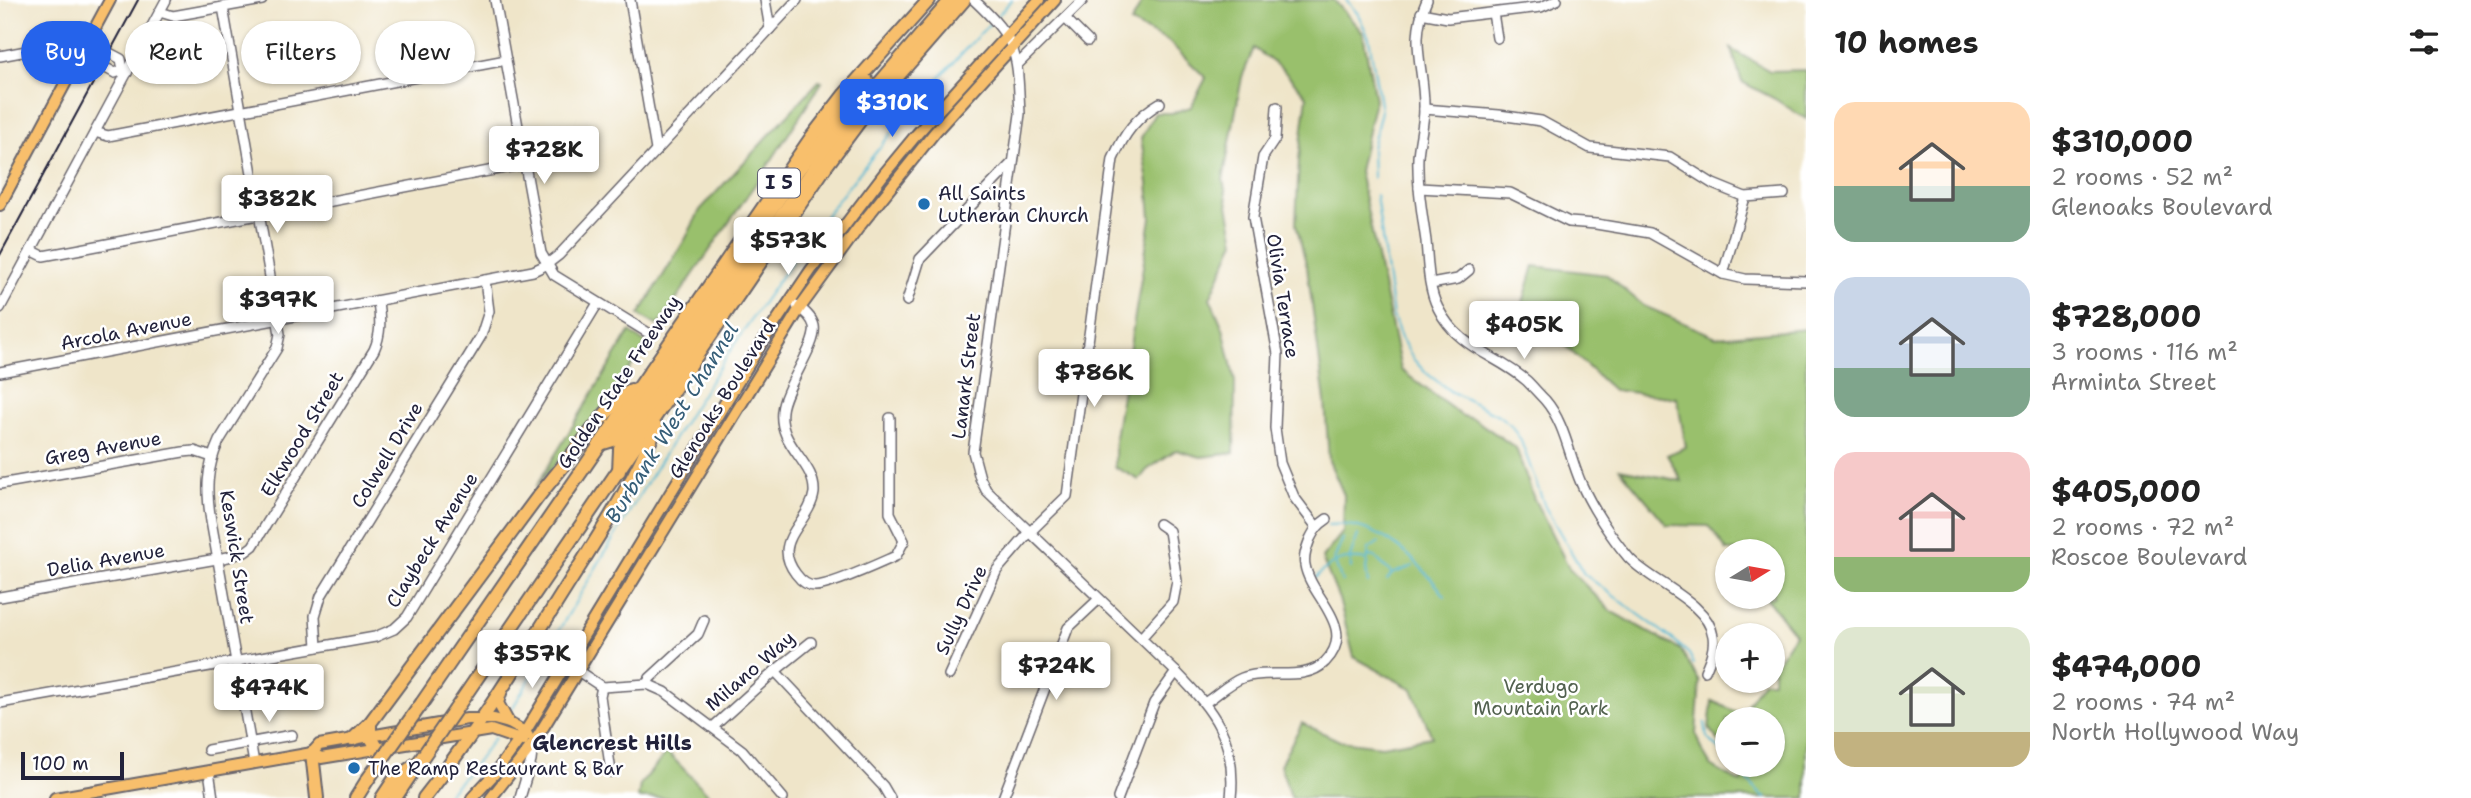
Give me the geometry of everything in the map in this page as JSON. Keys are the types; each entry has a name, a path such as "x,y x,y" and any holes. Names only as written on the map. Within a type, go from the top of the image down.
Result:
{"highway":[{"name":"Golden State Freeway","path":"356,798 811,138 845,94 929,0"},
{"path":"600,444 616,439 828,129 941,0"},
{"path":"619,472 620,449 832,140 902,54 963,0"},
{"name":"I 5","path":"394,792 419,762 455,710 826,166 863,115 963,0"},
{"path":"353,739 370,730 537,498 606,413 645,378"},
{"path":"424,798 474,733 583,560 647,449 663,407"},
{"path":"370,730 378,749"},
{"path":"312,753 317,798"},
{"path":"382,798 394,792"}],"main road":[{"path":"101,21 110,0"},
{"name":"Glenoaks Boulevard","path":"472,798 497,771 522,736 790,301 884,173 1004,30 1039,0"},
{"name":"Glenoaks Boulevard","path":"491,798 533,744 800,308 859,227 935,132 1055,0"},
{"path":"0,205 70,84"},
{"path":"643,537 654,544"},
{"path":"503,686 498,703 509,723 533,744"},
{"path":"370,730 467,719 509,723"},
{"path":"55,798 109,793 209,771 312,753 321,758 491,730 522,736"},
{"path":"491,730 503,741 504,747 497,771"},
{"path":"312,753 319,745 353,739"}],"street":[{"path":"155,21 166,0"},
{"path":"160,12 173,16 262,0"},
{"path":"495,0 541,254 546,265 554,275 650,334"},
{"path":"630,0 656,150"},
{"path":"765,0 770,29"},
{"path":"546,265 559,255 797,0"},
{"name":"Lanark Street","path":"963,0 988,13 1004,30 1018,64 1020,114 973,453 979,478 986,490 1206,702 1227,745 1233,778 1231,798"},
{"path":"1018,64 1083,0"},
{"path":"1427,0 1421,13 1416,42 1424,109 1418,156 1419,188 1431,284 1437,306 1448,326 1462,340 1526,380 1548,404 1560,424 1581,484 1614,538 1631,560 1699,611 1710,626 1714,636 1713,653 1705,671"},
{"path":"1421,13 1448,18 1541,7 1557,0"},
{"name":"Keswick Street","path":"223,8 279,334 277,348 219,441 212,457 207,491 254,763"},
{"path":"1493,13 1497,38"},
{"path":"1066,19 1088,41"},
{"path":"0,56 21,52"},
{"path":"0,308 125,71 121,60 111,54"},
{"path":"95,132 108,136 506,60"},
{"path":"111,71 125,71"},
{"name":"Sully Drive","path":"950,675 997,570 1067,496 1113,159 1124,135 1143,113 1160,103"},
{"name":"Olivia Terrace","path":"1277,107 1275,139 1263,157 1254,217 1278,354 1275,428 1280,463 1294,497 1316,526"},
{"path":"1424,109 1499,114 1541,121 1590,148 1670,156 1713,184 1745,197 1784,194"},
{"path":"32,250 43,256 525,164"},
{"path":"907,301 920,259 1011,164"},
{"path":"1419,188 1510,193 1569,222 1650,233 1723,274 1745,279 1806,281"},
{"path":"1723,274 1745,197"},
{"name":"Arcola Avenue","path":"0,372 533,271 546,265"},
{"path":"1431,284 1458,279 1469,270"},
{"name":"Colwell Drive","path":"317,647 315,616 321,596 481,336 489,311 485,280"},
{"name":"Elkwood Street","path":"218,559 245,552 260,537 374,350 380,338 378,301"},
{"path":"790,301 813,323 814,334 784,399 782,422 788,443 812,478 814,492 811,504 791,538 787,552 792,567 802,581 815,586 869,568 896,556 901,549 904,541 890,513 890,418"},
{"name":"Claybeck Avenue","path":"0,703 375,637 394,629 407,617 598,303"},
{"name":"Greg Avenue","path":"0,484 183,452 212,457"},
{"path":"1206,702 1242,678 1309,671 1320,667 1331,656 1337,638 1336,626 1305,566 1307,547 1316,526 1327,519"},
{"path":"1141,638 1173,602 1177,582 1169,531 1159,524"},
{"name":"Delia Avenue","path":"0,597 218,559"},
{"path":"1003,798 1068,628 1099,599"},
{"path":"647,684 650,678 698,634 704,620"},
{"name":"Milano Way","path":"713,727 811,642"},
{"path":"566,664 602,687 647,684 665,692 741,750 783,798"},
{"path":"775,671 883,786 890,798"},
{"path":"1118,798 1154,703 1177,672"},
{"path":"602,687 600,696 611,772"},
{"path":"208,750 292,735"},
{"path":"520,798 533,744"},
{"path":"209,771 214,798"}],"green space":[{"name":"Verdugo Mountain Park","path":"1143,0 1334,0 1363,33 1375,100 1359,171 1401,370 1462,416 1474,419 1516,448 1534,499 1570,570 1612,612 1680,649 1700,682 1696,734 1701,749 1715,768 1715,777 1730,777 1741,783 1745,777 1785,777 1785,707 1746,707 1755,693 1785,693 1785,649 1795,634 1775,609 1785,609 1785,539 1718,539 1709,526 1667,525 1620,469 1682,481 1667,455 1686,447 1677,398 1613,390 1522,306 1534,266 1607,275 1644,306 1716,337 1806,329 1806,798 1291,798 1280,765 1302,723 1340,741 1382,746 1432,737 1412,689 1354,657 1339,599 1322,558 1343,532 1344,495 1329,461 1325,401 1307,267 1296,224 1299,159 1307,96 1282,69 1254,48 1242,77 1223,180 1235,241 1210,298 1223,328 1235,381 1234,453 1201,457 1176,450 1147,470 1139,480 1115,467 1115,437 1151,218 1141,138 1155,113 1172,113 1191,107 1206,78 1168,41 1131,23"},
{"path":"1731,49 1770,71 1806,70 1806,119 1742,82"},
{"path":"819,81 822,82 771,161 658,326 639,315 700,210"},
{"path":"630,332 647,344 592,422 535,488"},
{"path":"1712,701 1725,707 1715,707 1715,736 1709,729"},
{"path":"667,752 712,798 638,798 640,785"}],"waterway":[{"name":"Burbank West Channel","path":"996,17 1012,0"},
{"path":"1346,0 1358,14 1369,38 1381,111 1372,148 1373,178"},
{"name":"Burbank West Channel","path":"510,712 665,453 764,301 872,156 992,21"},
{"path":"1376,195 1393,316 1401,338 1414,360 1450,391 1498,415 1511,425 1521,441 1545,507 1584,574 1675,641 1689,654 1694,664"},
{"path":"1328,525 1363,528 1395,544 1422,568 1445,596"},
{"path":"1351,568 1350,557 1358,535"},
{"path":"1342,582 1334,560 1343,538"},
{"path":"1368,583 1366,569 1369,549 1379,542"},
{"path":"1369,556 1375,557 1392,574"},
{"path":"1315,578 1338,561 1367,560"},
{"path":"1387,580 1392,574 1413,566"},
{"path":"1705,723 1707,737 1715,745"},
{"name":"Burbank West Channel","path":"444,798 477,762 494,738"},
{"path":"1745,777 1766,798"}],"railway":[{"path":"0,255 138,0"}],"place":[{"name":"All Saints Lutheran Church","path":"924,204"},
{"name":"The Ramp Restaurant & Bar","path":"354,768"}],"district":[{"name":"Glencrest Hills","path":"612,743"}]}
